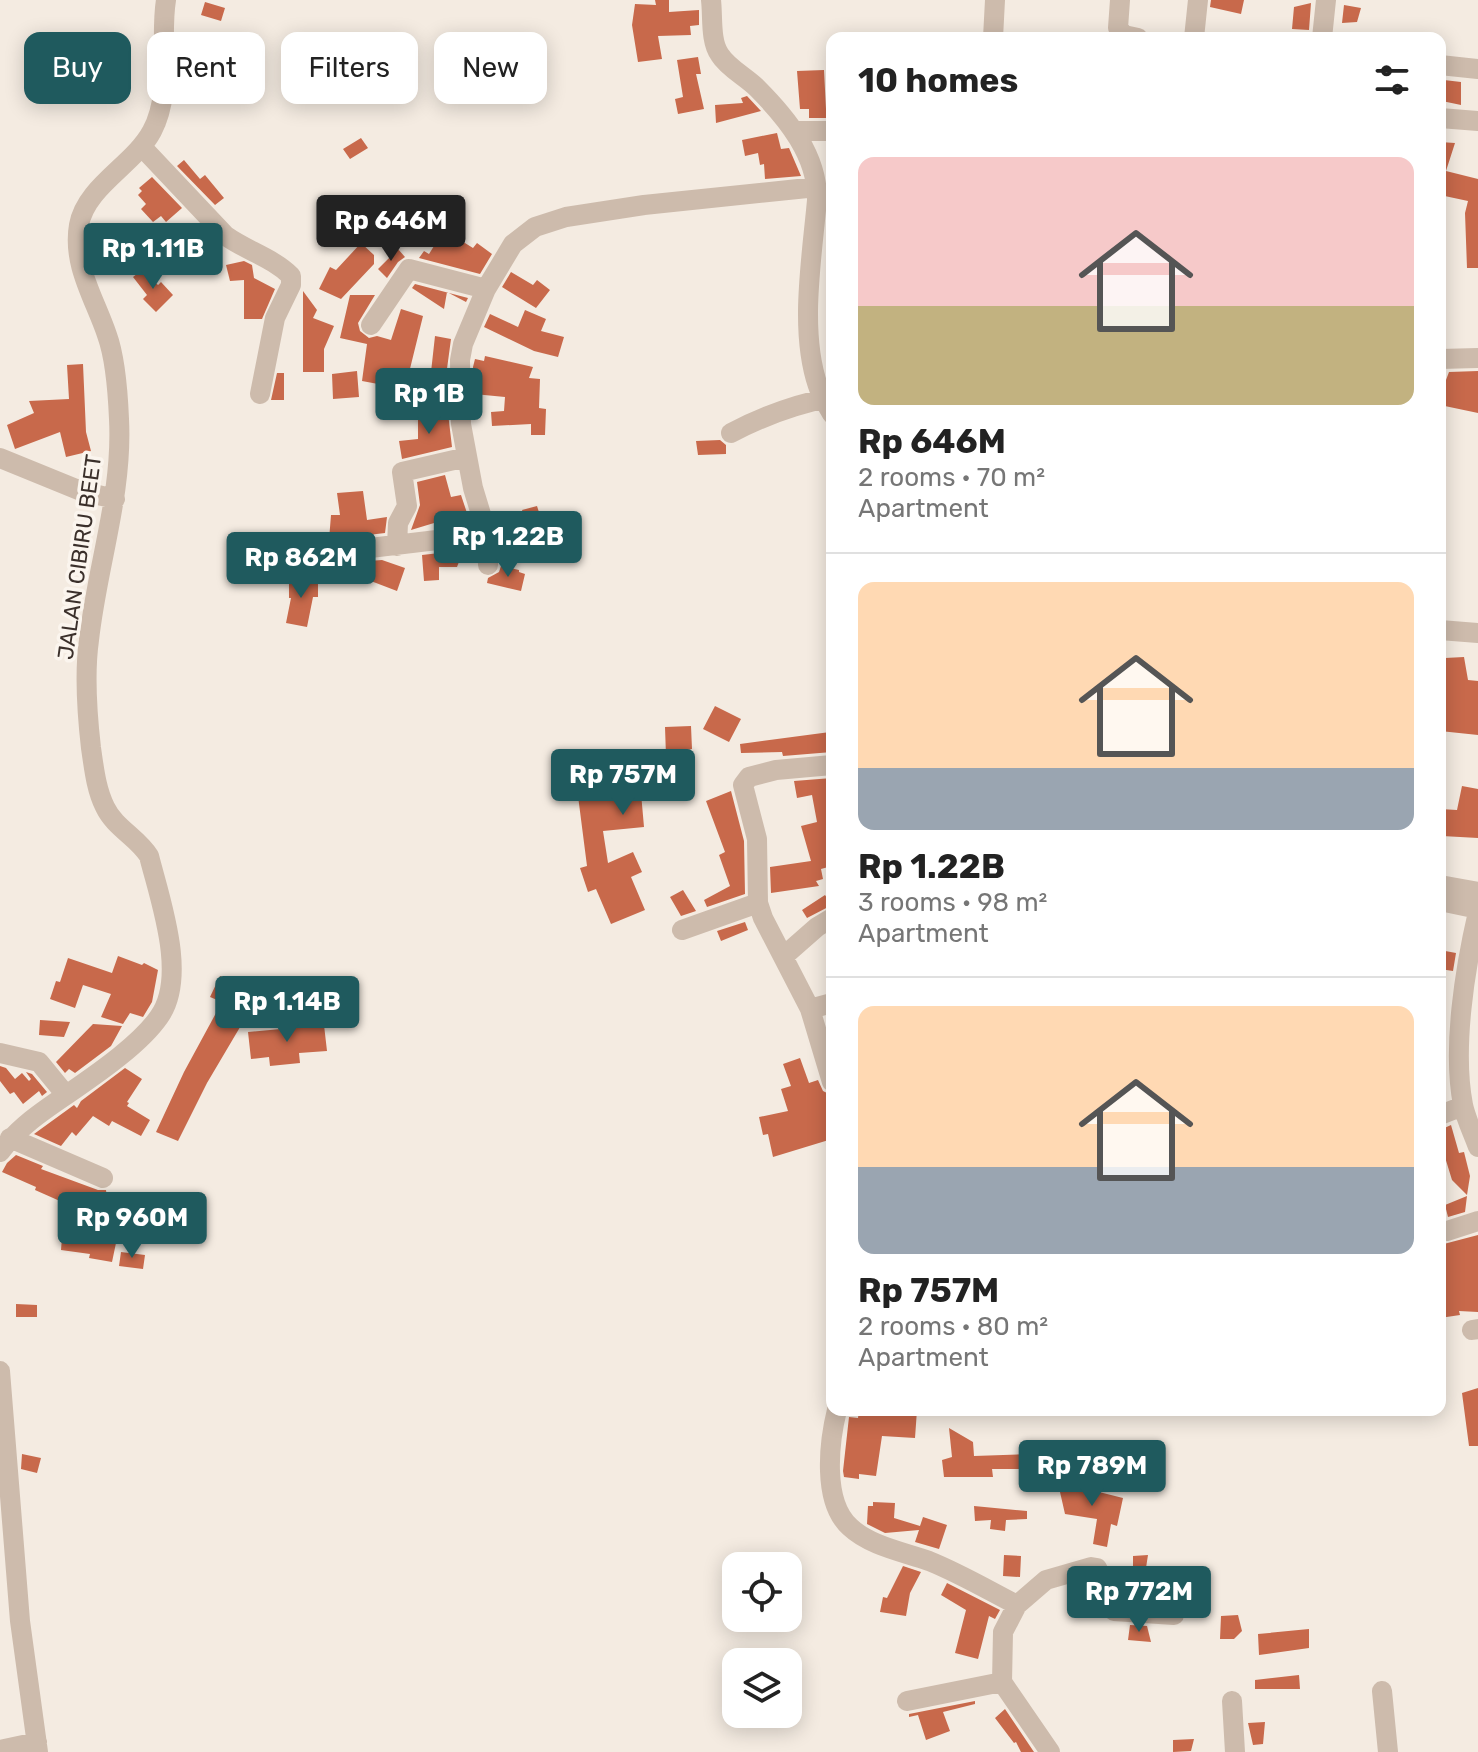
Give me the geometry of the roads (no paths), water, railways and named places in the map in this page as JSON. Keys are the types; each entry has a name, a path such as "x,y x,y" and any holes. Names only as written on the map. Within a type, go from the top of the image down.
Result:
{"street":[{"name":"JALAN CIBIRU BEET","path":"5,1145 29,1120 107,1066 160,1017 169,997 172,966 167,930 149,856 144,847 116,824 106,809 98,789 87,714 88,641 115,499 117,405 108,338 81,268 77,248 79,224 85,209 100,189 142,147 154,128 160,108 166,0"},
{"path":"711,0 719,55 757,88 794,131 811,161 822,195 810,279 809,340 812,364 826,396"},
{"path":"993,32 995,0"},
{"path":"1120,0 1118,28 1121,32"},
{"path":"1195,32 1198,0"},
{"path":"1323,32 1326,0"},
{"path":"1446,66 1478,69"},
{"path":"1446,118 1478,121"},
{"path":"794,131 826,131"},
{"path":"142,147 226,236 283,268 291,276 291,285 275,318 260,394"},
{"path":"488,565 487,534 467,457 459,394 460,360 463,344 486,289 513,244 535,227 551,222 644,205 822,195"},
{"path":"371,325 409,269 486,289"},
{"path":"1446,359 1478,358"},
{"path":"731,433 754,420 826,404"},
{"path":"397,546 398,523 407,506 402,472 467,457"},
{"path":"0,458 81,491 115,499"},
{"path":"345,551 487,534"},
{"path":"1446,630 1478,633"},
{"path":"826,766 776,770 749,777 743,783 757,839 758,903 810,1009 826,1062"},
{"path":"1446,886 1478,892"},
{"path":"682,930 758,903"},
{"path":"1446,903 1478,911 1450,1051 1463,1106 1478,1147"},
{"path":"784,956 826,922"},
{"path":"810,1009 826,1005"},
{"path":"0,1053 39,1062 66,1095"},
{"path":"1446,1113 1463,1106"},
{"path":"5,1145 103,1178"},
{"path":"1447,1231 1478,1221"},
{"path":"0,1371 10,1623 37,1747 0,1750"},
{"path":"836,1416 830,1469 841,1517 850,1528 874,1541 932,1562 1017,1605"},
{"path":"1050,1752 1002,1682 1003,1632 1017,1605 1046,1580 1091,1567 1097,1568 1107,1602 1114,1611 1174,1615"},
{"path":"907,1701 1002,1682"},
{"path":"1382,1691 1388,1752"},
{"path":"1232,1701 1235,1752"}]}
